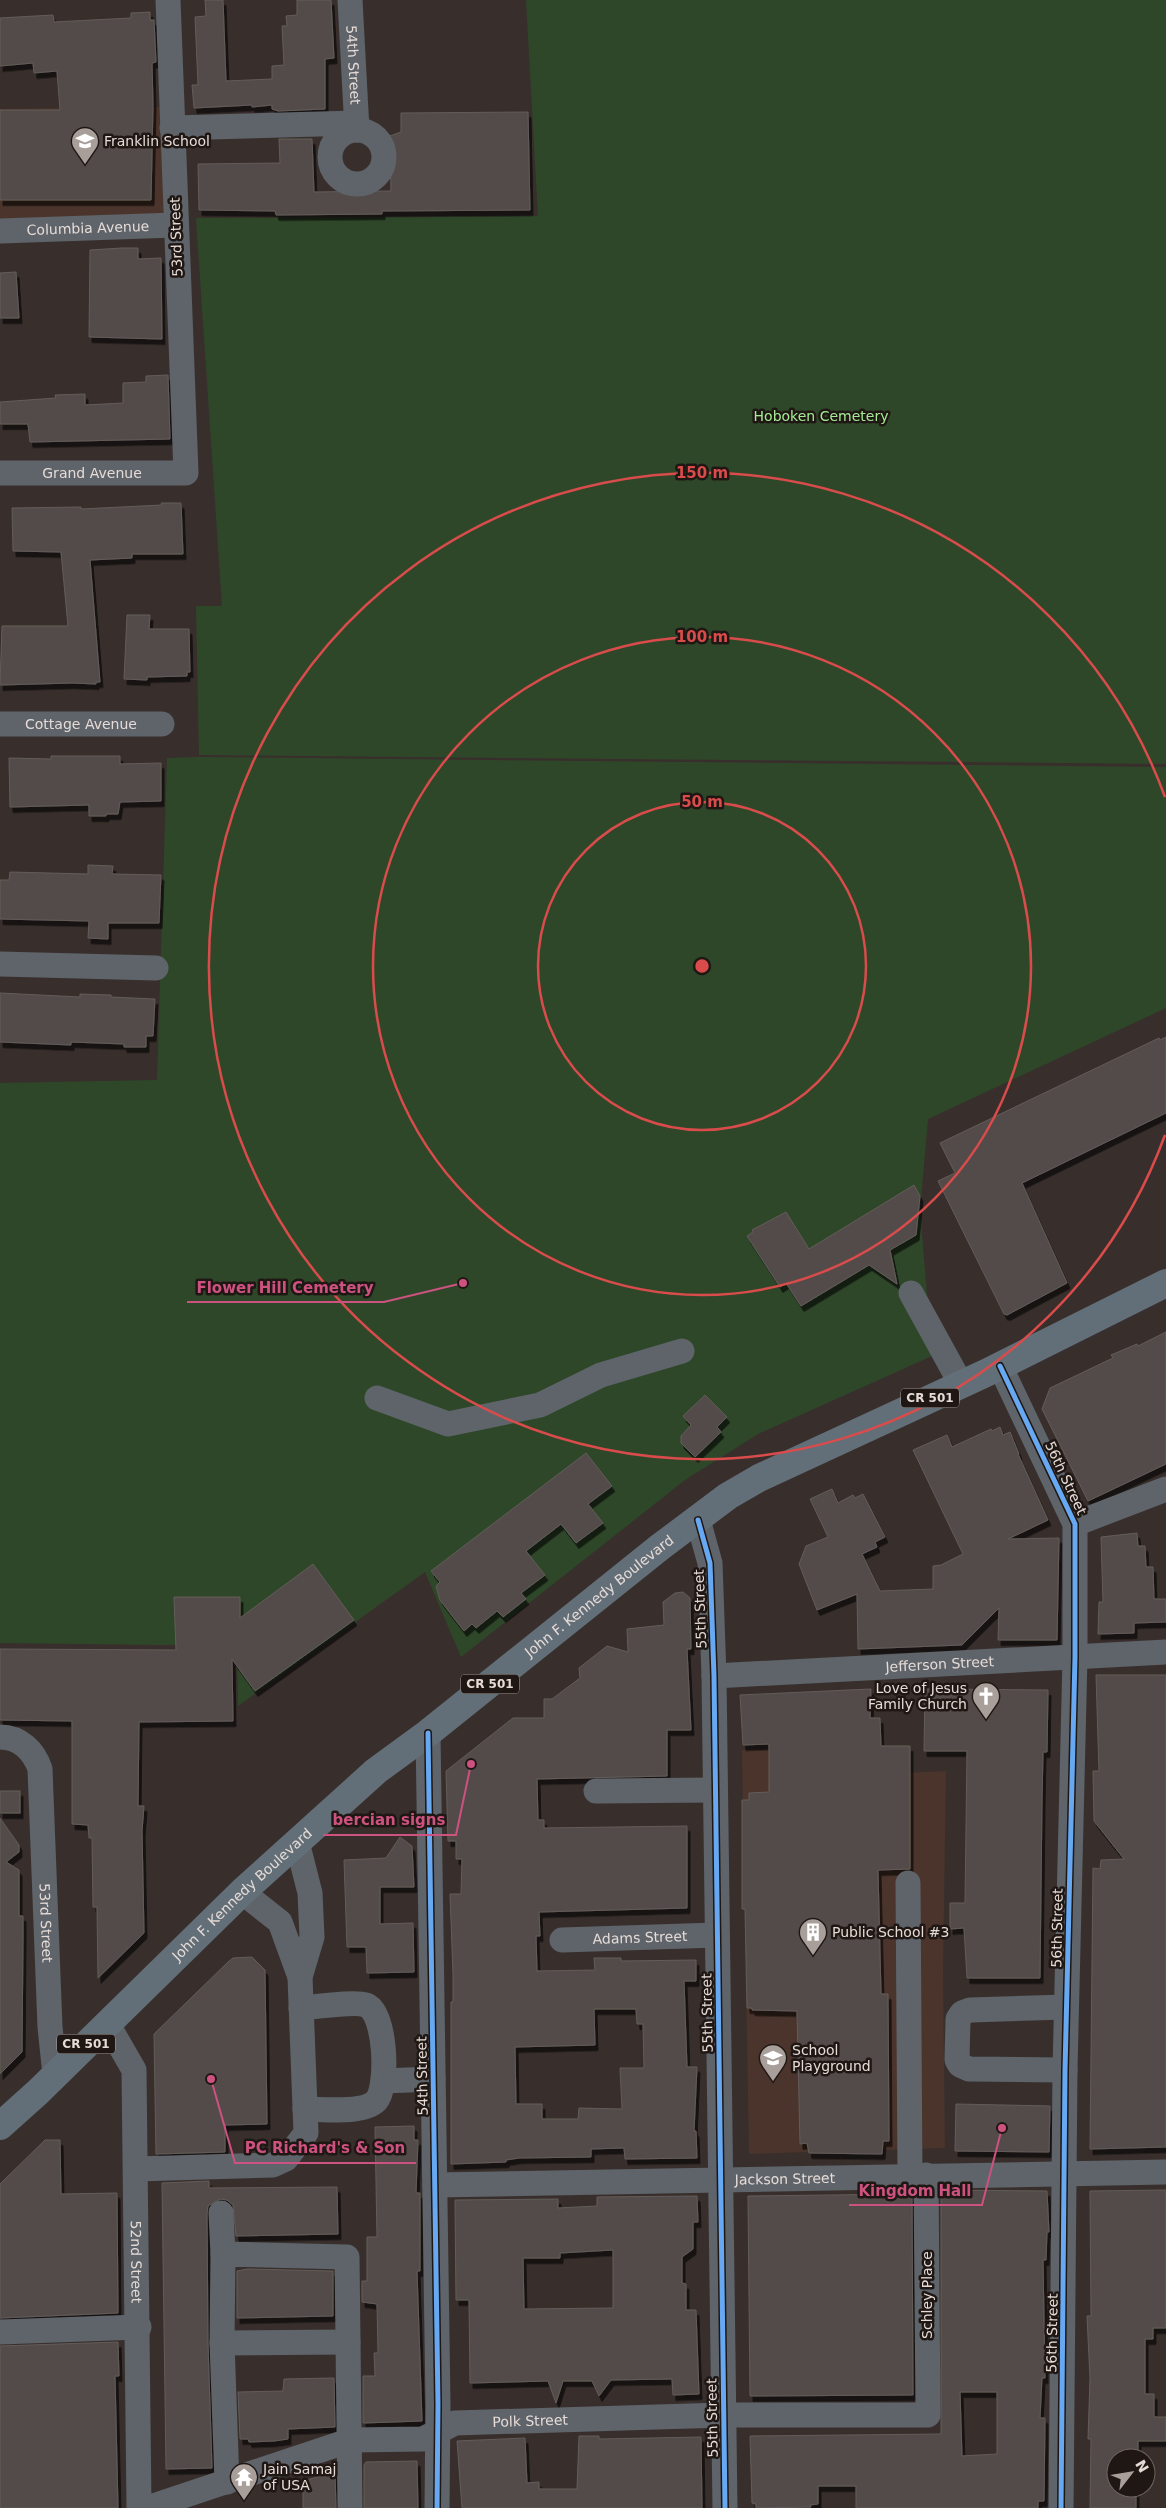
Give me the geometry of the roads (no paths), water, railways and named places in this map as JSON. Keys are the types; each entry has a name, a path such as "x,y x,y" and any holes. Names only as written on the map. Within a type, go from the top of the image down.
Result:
{"main road":[{"name":"John F. Kennedy Boulevard","path":"0,2126 55,2075 242,1892 376,1772 428,1733 660,1547 728,1496 759,1478 1000,1366 1166,1283"}],"street":[{"name":"53rd Street","path":"168,0 175,225 186,473"},
{"name":"54th Street","path":"172,128 357,126 350,0"},
{"name":"Columbia Avenue","path":"0,231 175,225"},
{"name":"Grand Avenue","path":"0,473 186,473"},
{"name":"Cottage Avenue","path":"0,724 162,724"},
{"path":"0,964 156,968"},
{"path":"910,1293 961,1384"},
{"path":"377,1398 448,1424 540,1405 601,1375 682,1351"},
{"name":"56th Street","path":"1000,1366 1076,1524 1075,1657 1065,2070 1062,2508"},
{"path":"1076,1524 1166,1489"},
{"name":"55th Street","path":"698,1520 710,1563 714,1676 725,2508"},
{"name":"Jefferson Street","path":"714,1676 1166,1652"},
{"name":"54th Street","path":"428,1733 438,2431 437,2508"},
{"name":"53rd Street","path":"0,1737 8,1737 22,1744 36,1756 40,1769 50,2027 55,2075"},
{"path":"596,1791 715,1790"},
{"path":"296,1842 310,1894 312,1936 300,1977"},
{"name":"Schley Place","path":"908,1883 928,2415"},
{"path":"136,2169 273,2166 286,2158 306,2133 300,1977 280,1922 242,1892"},
{"name":"Adams Street","path":"562,1940 717,1935"},
{"path":"301,2008 366,2005 377,2013 382,2030 383,2088 376,2101 366,2108 305,2110"},
{"path":"1065,2070 969,2069 960,2065 957,2060 958,2019 962,2013 970,2010 1066,2007"},
{"name":"52nd Street","path":"107,2023 134,2070 139,2508"},
{"path":"383,2081 433,2079"},
{"name":"Jackson Street","path":"435,2184 1166,2172"},
{"path":"221,2213 223,2254 222,2343 227,2482"},
{"path":"223,2254 347,2257 351,2440 350,2508"},
{"path":"0,2332 138,2327"},
{"path":"222,2343 348,2342"},
{"name":"Polk Street","path":"147,2508 351,2440 422,2439 455,2423 724,2415 928,2415"}],"place":[{"name":"Franklin School","path":"85,165"},
{"name":"Flower Hill Cemetery","path":"463,1283"},
{"name":"Love of Jesus Family Church","path":"986,1720"},
{"name":"bercian signs","path":"471,1764"},
{"name":"Public School #3","path":"813,1956"},
{"name":"PC Richard's & Son","path":"211,2079"},
{"name":"School Playground","path":"773,2082"},
{"name":"Kingdom Hall","path":"1002,2128"},
{"name":"Jain Samaj of USA","path":"244,2501"}],"park label":[{"name":"Hoboken Cemetery","path":"821,416"}]}
